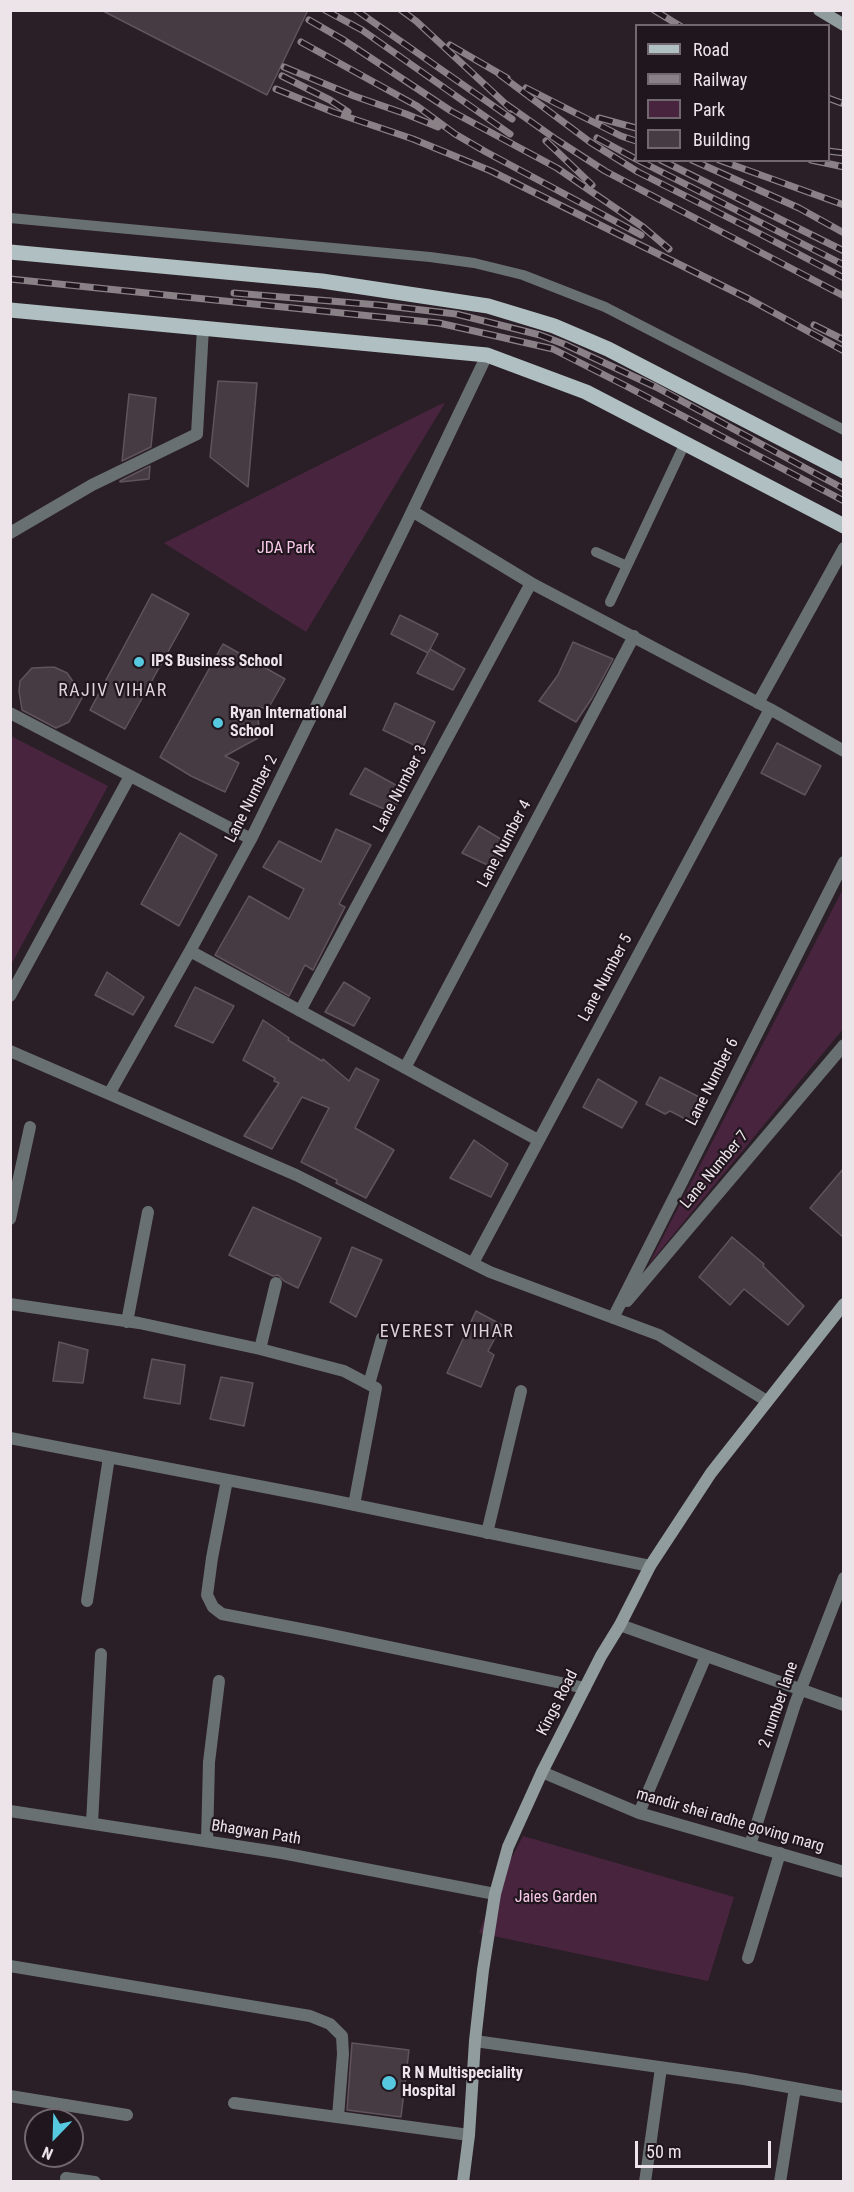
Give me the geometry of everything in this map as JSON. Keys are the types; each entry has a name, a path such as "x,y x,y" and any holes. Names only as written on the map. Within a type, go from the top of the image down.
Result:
{"main road":[{"path":"10,252 322,281 488,306 554,326 608,349 843,471"},
{"path":"10,310 487,355 586,392 843,526"}],"street":[{"path":"819,10 843,25"},
{"path":"10,533 92,485 197,434 203,328"},
{"name":"Lane Number 2","path":"109,1094 251,839 487,355"},
{"path":"412,512 531,583 770,709 843,751"},
{"path":"758,703 843,548"},
{"name":"Lane Number 3","path":"300,1011 531,583"},
{"name":"Lane Number 4","path":"405,1068 634,636"},
{"name":"Lane Number 5","path":"472,1263 770,709"},
{"path":"10,713 251,839"},
{"path":"10,996 130,776"},
{"name":"Lane Number 6","path":"613,1318 842,870"},
{"path":"190,951 538,1140"},
{"name":"Lane Number 7","path":"613,1318 843,1045"},
{"path":"10,1051 296,1175 490,1272 660,1335 767,1401"},
{"path":"10,1219 30,1127"},
{"path":"127,1322 148,1212"},
{"path":"260,1349 276,1283"},
{"path":"10,1304 127,1322 260,1349 344,1371 376,1388 354,1505"},
{"name":"Kings Road","path":"463,2181 483,1970 495,1894 508,1847 542,1772 650,1566 711,1473 843,1304"},
{"path":"369,1384 382,1338"},
{"path":"487,1533 521,1391"},
{"path":"10,1438 650,1566"},
{"path":"87,1601 109,1457"},
{"path":"227,1480 207,1594 213,1607 222,1614 585,1688"},
{"name":"2 number lane","path":"750,1845 801,1689 843,1578"},
{"path":"620,1625 843,1705"},
{"path":"92,1823 102,1654"},
{"path":"639,1813 706,1656"},
{"path":"207,1841 209,1762 219,1681"},
{"name":"mandir shei radhe goving marg","path":"542,1772 639,1813 843,1872"},
{"name":"Bhagwan Path","path":"10,1811 282,1853 495,1894"},
{"path":"748,1958 780,1853"},
{"path":"10,1966 310,2016 330,2024 342,2036 343,2054 338,2117"},
{"path":"475,2042 744,2079 843,2097"},
{"path":"645,2181 661,2068"},
{"path":"780,2181 795,2088"},
{"path":"10,2096 127,2115"},
{"path":"234,2103 469,2135"},
{"path":"66,2178 95,2181"}],"lane":[{"path":"10,218 430,257 474,263 524,275 605,307 843,430"},
{"path":"610,602 685,443"},
{"path":"596,552 627,566"}],"green space":[{"name":"JDA Park","path":"445,403 306,632 164,543 439,405"},
{"path":"11,736 108,786 11,965"},
{"path":"843,889 843,1029 649,1264"},
{"name":"Jaies Garden","path":"523,1836 734,1897 708,1981 479,1933 497,1886"}],"building":[{"path":"101,10 308,10 267,95"},
{"path":"218,381 257,383 248,487 210,457"},
{"path":"129,394 156,398 151,447 122,461"},
{"path":"150,466 149,479 120,482 120,481"},
{"name":"IPS Business School","path":"152,594 189,614 125,729 90,710"},
{"path":"400,615 438,634 428,653 391,634"},
{"path":"573,642 613,659 576,722 539,701 558,675"},
{"name":"Ryan International School","path":"223,644 285,679 268,709 259,707 258,738 225,756 239,763 225,792 191,776 160,757"},
{"path":"430,649 465,669 453,690 417,673"},
{"path":"54,667 67,673 83,696 69,722 56,728 22,710 19,691 20,681 32,668"},
{"path":"395,703 435,722 422,749 383,730"},
{"path":"777,743 821,766 805,795 761,773"},
{"path":"365,768 403,789 393,813 350,794"},
{"path":"479,826 509,844 496,869 462,853"},
{"path":"336,829 371,845 339,904 345,907 313,970 305,965 289,996 215,955 249,896 289,919 304,889 263,867 279,841 321,862"},
{"path":"180,833 217,855 179,926 141,904"},
{"path":"107,972 144,997 133,1015 95,995"},
{"path":"344,982 370,998 354,1026 325,1012"},
{"path":"195,987 234,1006 213,1043 175,1026"},
{"path":"263,1020 289,1038 288,1040 322,1061 323,1059 349,1081 356,1068 379,1080 355,1128 394,1150 366,1198 301,1162 329,1108 302,1097 272,1149 244,1136 279,1083 274,1081 275,1078 243,1060"},
{"path":"660,1077 705,1100 693,1123 670,1111 665,1114 646,1104"},
{"path":"598,1079 637,1102 622,1128 583,1107"},
{"path":"474,1140 508,1164 491,1197 450,1178"},
{"path":"843,1169 843,1237 810,1208"},
{"path":"253,1207 321,1238 298,1288 278,1275 273,1276 229,1255"},
{"path":"732,1237 764,1264 763,1266 804,1306 788,1325 744,1289 730,1305 699,1277"},
{"path":"352,1247 382,1260 356,1317 330,1302"},
{"path":"476,1311 502,1325 488,1351 494,1355 481,1387 447,1373"},
{"path":"59,1342 88,1350 83,1383 53,1381"},
{"path":"152,1359 185,1365 180,1404 144,1398"},
{"path":"221,1377 253,1383 244,1426 210,1419"},
{"path":"352,2043 409,2050 401,2117 347,2110"}],"railway":[{"path":"325,10 362,30 510,134"},
{"path":"356,10 512,119"},
{"path":"401,10 416,21 511,109"},
{"path":"654,10 677,24"},
{"path":"309,20 342,39 451,111 557,168 643,227 669,249"},
{"path":"301,42 417,106 455,134 486,152 641,235"},
{"path":"450,45 507,78"},
{"path":"284,67 438,127"},
{"path":"499,74 590,142 638,172 844,278"},
{"path":"282,76 330,100 348,112"},
{"path":"526,88 621,136 635,141"},
{"path":"276,89 333,112 413,139 491,171 749,299 844,351"},
{"path":"830,99 844,104"},
{"path":"506,104 605,171 844,296"},
{"path":"599,118 635,128"},
{"path":"597,138 635,158"},
{"path":"546,141 592,185"},
{"path":"830,151 844,153"},
{"path":"642,162 844,265"},
{"path":"665,162 844,251"},
{"path":"696,162 799,208 844,233"},
{"path":"725,162 844,205"},
{"path":"820,162 844,167"},
{"path":"10,279 439,323 553,349 844,501"},
{"path":"234,293 456,314 540,335 656,387 844,489"},
{"path":"814,325 844,340"}],"place":[{"name":"IPS Business School","path":"139,662"},
{"name":"Ryan International School","path":"218,723"},
{"name":"R N Multispeciality Hospital","path":"389,2083"}],"district":[{"name":"RAJIV VIHAR","path":"113,691"},
{"name":"EVEREST VIHAR","path":"447,1332"}]}
